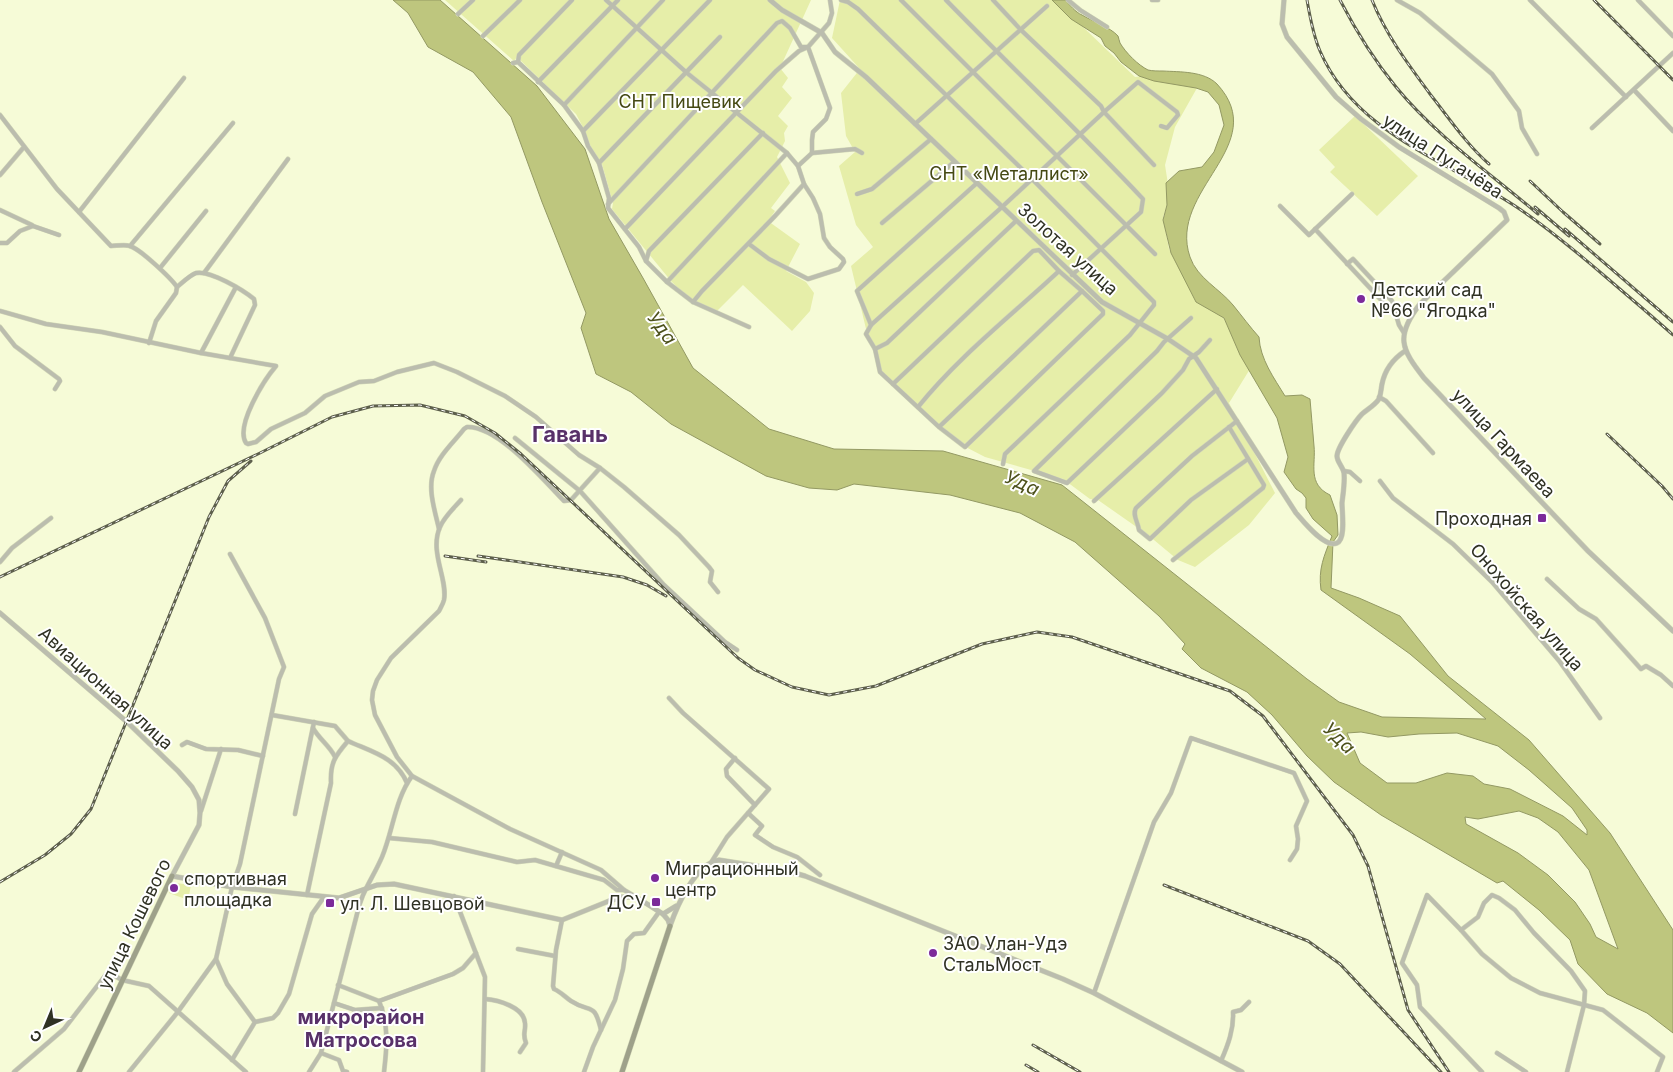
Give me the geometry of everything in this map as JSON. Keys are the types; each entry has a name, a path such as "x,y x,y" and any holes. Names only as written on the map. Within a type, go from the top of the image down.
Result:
{"main road":[{"name":"улица Кошевого","path":"78,1072 172,876"},
{"path":"622,1072 670,926"}],"street":[{"path":"458,14 473,0"},
{"path":"484,36 520,0"},
{"path":"572,0 519,55 516,63 564,105 583,131 588,146 599,163 610,198 608,204 611,212 639,247 646,261 667,282 693,302 749,327"},
{"path":"606,0 687,73 787,153 798,166 804,184 820,214 824,238 830,247 844,259 844,262 839,269 808,278 769,259 749,244"},
{"path":"538,82 618,0"},
{"path":"564,105 663,0"},
{"path":"583,131 710,0"},
{"path":"770,0 782,10 822,33"},
{"path":"625,229 776,71 822,33 832,13 830,0 834,0"},
{"path":"841,0 848,2 858,9 1032,179 1154,302 1154,305 1130,335 1003,456 1003,464"},
{"path":"901,0 1155,254"},
{"path":"946,0 1081,134 1143,199 1141,212 1072,275"},
{"path":"993,0 1021,30 1101,106 1104,112 1154,165"},
{"path":"1068,0 1080,10 1107,26"},
{"path":"1152,0 1158,0"},
{"name":"улица Пугачёва","path":"1284,0 1282,24 1287,37 1336,97 1361,119 1399,147 1499,208 1506,216 1507,220 1420,304 1409,319 1404,332"},
{"path":"1397,0 1420,13 1492,74 1519,111 1522,128 1537,154"},
{"path":"1530,0 1626,97"},
{"path":"1638,0 1673,36"},
{"path":"915,124 1048,6"},
{"path":"608,204 779,21 782,21 790,28 800,47 808,46"},
{"name":"Золотая улица","path":"822,33 835,52 866,77 1102,302 1194,356 1296,513 1308,527 1326,542 1334,544 1340,540 1343,526 1344,471"},
{"path":"599,163 720,37"},
{"path":"808,46 830,108 826,119 813,132 812,153"},
{"path":"1592,128 1673,54"},
{"path":"79,212 184,78"},
{"path":"893,384 1033,251 1039,250 1103,311 1102,316 965,448 940,427 918,407 893,384 880,372 875,349 866,334 872,324 1002,208 1138,82 1177,112 1176,117 1167,128 1161,126"},
{"path":"1634,90 1673,131"},
{"path":"0,115 57,189 111,246 130,246 160,268 174,282 177,287 176,293 156,321 149,343"},
{"path":"130,246 234,123"},
{"path":"646,261 649,251 763,133"},
{"path":"857,194 872,189 931,140"},
{"path":"0,175 24,147"},
{"path":"798,166 812,153 855,149 862,153"},
{"path":"667,282 787,153"},
{"path":"204,273 288,159"},
{"path":"882,222 954,162"},
{"path":"872,324 858,292 977,183"},
{"path":"693,302 804,184"},
{"path":"1280,206 1309,235 1352,194"},
{"path":"0,210 33,226 59,235"},
{"path":"160,268 206,211"},
{"path":"875,349 887,342 1016,221"},
{"path":"0,243 7,243 20,230 33,226"},
{"path":"1315,228 1397,317"},
{"name":"улица Гармаева","path":"1348,264 1353,259 1392,301 1399,325 1404,332 1405,350 1424,378 1588,551 1673,631"},
{"path":"918,407 928,394 998,326 1065,268"},
{"path":"177,287 194,274 204,273 214,275 252,297 255,305 230,358"},
{"path":"201,353 236,287"},
{"path":"940,427 1082,291"},
{"path":"0,312 46,324 102,332 149,343 276,366 265,380 244,423 242,436 248,444 256,442 271,429 305,413 325,396 359,382 374,382 397,372 434,363 457,372 505,396 536,416 578,455 600,468 624,487 679,535 712,571 710,582 718,592"},
{"path":"1192,318 1168,339 1034,471 1067,483 1162,394 1189,359 1210,340"},
{"path":"0,327 15,346 59,379 60,381 55,389"},
{"path":"1360,481 1350,472 1344,471 1337,458 1338,448 1360,416 1376,403 1390,365 1405,350"},
{"path":"1094,501 1217,389"},
{"path":"1379,397 1386,401 1433,453"},
{"path":"1236,421 1192,456 1136,508 1134,514 1139,530 1150,539 1191,500 1248,460"},
{"path":"439,529 433,506 433,473 441,458 464,429 470,427 491,434 519,456 564,501 570,500 580,491 600,468"},
{"path":"1173,560 1264,486 1229,427"},
{"path":"515,438 580,491 663,584 725,642 737,650"},
{"name":"Онохойская улица","path":"1380,481 1393,498 1453,544 1492,582 1560,662 1600,718"},
{"path":"461,500 439,529 436,552 444,591 444,602 439,611 391,658 377,680 372,700 375,715 397,757 412,776 510,829 601,870 624,890 661,913 668,920 670,926"},
{"path":"0,562 12,548 50,518"},
{"path":"129,1072 216,959 232,887 240,864 284,667 265,618 230,554"},
{"path":"1547,579 1579,609 1596,619 1641,669 1646,666 1661,675 1673,686"},
{"name":"Авиационная улица","path":"0,613 127,722 178,771 192,786 198,800 200,813"},
{"path":"669,698 683,713 768,789 727,838 712,861 686,890 670,926"},
{"path":"272,715 335,726 348,741 389,760 403,772 407,783"},
{"path":"295,814 314,722"},
{"path":"313,728 335,757"},
{"path":"1094,993 1154,822 1171,794 1191,738 1294,773 1307,802 1296,826 1298,839 1296,849 1290,860"},
{"path":"307,895 335,757 348,741"},
{"path":"182,745 188,742 206,749 238,750 263,756"},
{"path":"200,813 221,749"},
{"path":"735,758 726,769 727,776 755,805"},
{"path":"309,1072 321,1053 359,902 382,858 407,783 412,776"},
{"name":"улица Кошевого","path":"172,876 199,825 200,813"},
{"path":"748,813 762,826 755,835 773,847 797,857 820,875"},
{"path":"388,838 432,842 517,862 535,860 604,880 617,890 624,890"},
{"path":"556,866 562,852"},
{"path":"712,861 719,860 784,870 806,876 1054,975 1094,993 1242,1072"},
{"path":"172,876 232,887 339,898 377,885 394,884 562,920 609,900 622,897 636,897"},
{"path":"1482,1072 1420,1007 1417,985 1402,962 1427,895 1482,954 1511,978 1540,993 1603,1010 1663,1057 1657,1072"},
{"path":"1461,930 1478,917 1484,903 1492,895 1515,910 1534,933 1571,970 1586,991 1567,1072"},
{"path":"454,896 485,977 483,1072"},
{"path":"232,1060 255,1022 273,1018 289,994 312,914 324,897"},
{"path":"584,1072 615,1000 623,969 627,941 634,934 644,933 661,913 678,906"},
{"path":"562,920 556,956 554,988 573,1002 593,1009 601,1030"},
{"path":"518,949 556,956"},
{"path":"338,985 379,1001 453,974 463,968 476,953"},
{"path":"216,959 227,984 255,1022"},
{"path":"14,1072 64,1029 108,972 122,980 149,986 246,1072"},
{"path":"485,999 509,1004 524,1020 526,1024 523,1036 526,1043 520,1052"},
{"path":"379,1001 388,1038 384,1072"},
{"path":"1221,1061 1234,1023 1234,1012 1241,1010 1249,1002"},
{"path":"334,1003 355,1010 382,1008"},
{"path":"321,1053 339,1060 343,1071 347,1072"},
{"path":"1497,1053 1526,1072"}],"green space":[{"name":"СНТ Пищевик","path":"445,0 811,0 780,68 788,78 782,87 792,98 778,116 788,126 784,133 785,141 777,157 790,183 771,208 775,211 768,221 800,244 786,271 806,282 814,293 810,311 792,331 743,285 717,311 689,299 671,281 612,209 613,203 602,164 590,145 576,114 517,57 514,61"},
{"name":"СНТ «Металлист»","path":"840,0 1055,0 1135,77 1167,79 1197,88 1175,127 1165,165 1170,197 1163,217 1169,249 1200,302 1220,313 1231,330 1250,369 1229,403 1275,493 1249,525 1195,567 1178,560 1148,535 1098,500 1090,499 1063,479 985,457 958,443 884,376 867,333 851,266 873,247 856,225 839,166 855,152 846,136 841,93 860,69 832,38"},
{"path":"1355,116 1418,176 1377,216 1330,172 1335,167 1319,150"},
{"path":"176,883 191,885 188,900 169,893 172,886"}],"water":[{"name":"Уда","path":"393,0 440,0 537,86 585,149 609,219 693,368 769,429 834,449 943,451 1062,485 1307,679 1339,702 1382,717 1486,719 1410,654 1321,590 1321,569 1332,536 1313,519 1306,508 1306,498 1296,489 1284,472 1288,457 1277,418 1240,355 1224,318 1196,302 1171,253 1163,220 1167,205 1166,183 1179,171 1202,167 1214,152 1224,125 1219,105 1208,92 1139,76 1105,46 1101,38 1071,19 1052,0 1065,0 1079,14 1115,33 1129,55 1148,70 1199,74 1217,84 1231,106 1233,127 1227,148 1192,210 1187,233 1190,257 1198,271 1228,299 1259,337 1265,361 1285,396 1302,395 1310,399 1315,479 1318,485 1330,495 1337,515 1338,535 1333,542 1331,588 1400,616 1448,676 1529,740 1610,833 1673,930 1673,1033 1647,1013 1607,994 1578,964 1570,940 1539,910 1503,881 1497,883 1381,815 1334,782 1307,756 1272,715 1247,692 1201,668 1182,649 1185,644 1159,616 1075,542 1020,513 950,495 854,484 837,490 809,488 766,476 671,424 631,392 596,374 581,328 586,313 511,117 473,72 428,47 408,13","holes":["1361,732 1388,737 1457,733 1498,746 1529,770 1572,808 1587,830 1587,835 1563,816 1510,789 1484,784 1473,776 1447,773 1416,783 1387,783 1360,763 1347,733","1519,811 1538,818 1558,832 1589,870 1618,949 1596,937 1590,924 1575,902 1548,875 1518,853 1466,824 1465,817 1478,819"]}],"railway":[{"path":"1307,0 1320,51 1336,80 1357,105 1381,126 1408,144 1494,193 1554,234 1673,335"},
{"path":"1340,0 1373,56 1412,105 1464,154 1538,214"},
{"path":"1372,0 1391,37 1414,72 1465,139 1489,164"},
{"path":"1594,0 1673,80"},
{"path":"1530,181 1600,244"},
{"path":"1535,207 1569,236"},
{"path":"1565,229 1673,322"},
{"path":"0,577 332,417 373,406 420,405 465,416 495,433 521,454 738,658 755,670 792,687 829,695 876,686 982,644 1037,632 1072,637 1230,691 1263,716 1353,835 1368,866 1408,1010 1449,1072"},
{"path":"1607,434 1662,486 1673,499"},
{"path":"0,882 45,855 71,834 91,809 209,517 228,481 251,461"},
{"path":"445,556 486,562"},
{"path":"478,556 623,577 647,585 666,596"},
{"path":"1164,885 1308,941 1340,964 1441,1072"},
{"path":"1033,1045 1080,1072"},
{"path":"1026,1065 1038,1072"}],"place":[{"name":"Детский сад №66 \"Ягодка\"","path":"1361,299"},
{"name":"Проходная","path":"1542,518"},
{"name":"Миграционный центр","path":"655,878"},
{"name":"спортивная площадка","path":"174,888"},
{"name":"ДСУ","path":"656,902"},
{"name":"ул. Л. Шевцовой","path":"330,903"},
{"name":"ЗАО Улан-Удэ СтальМост","path":"933,953"}],"district":[{"name":"Гавань","path":"570,434"},
{"name":"микрорайон Матросова","path":"361,1028"}]}
